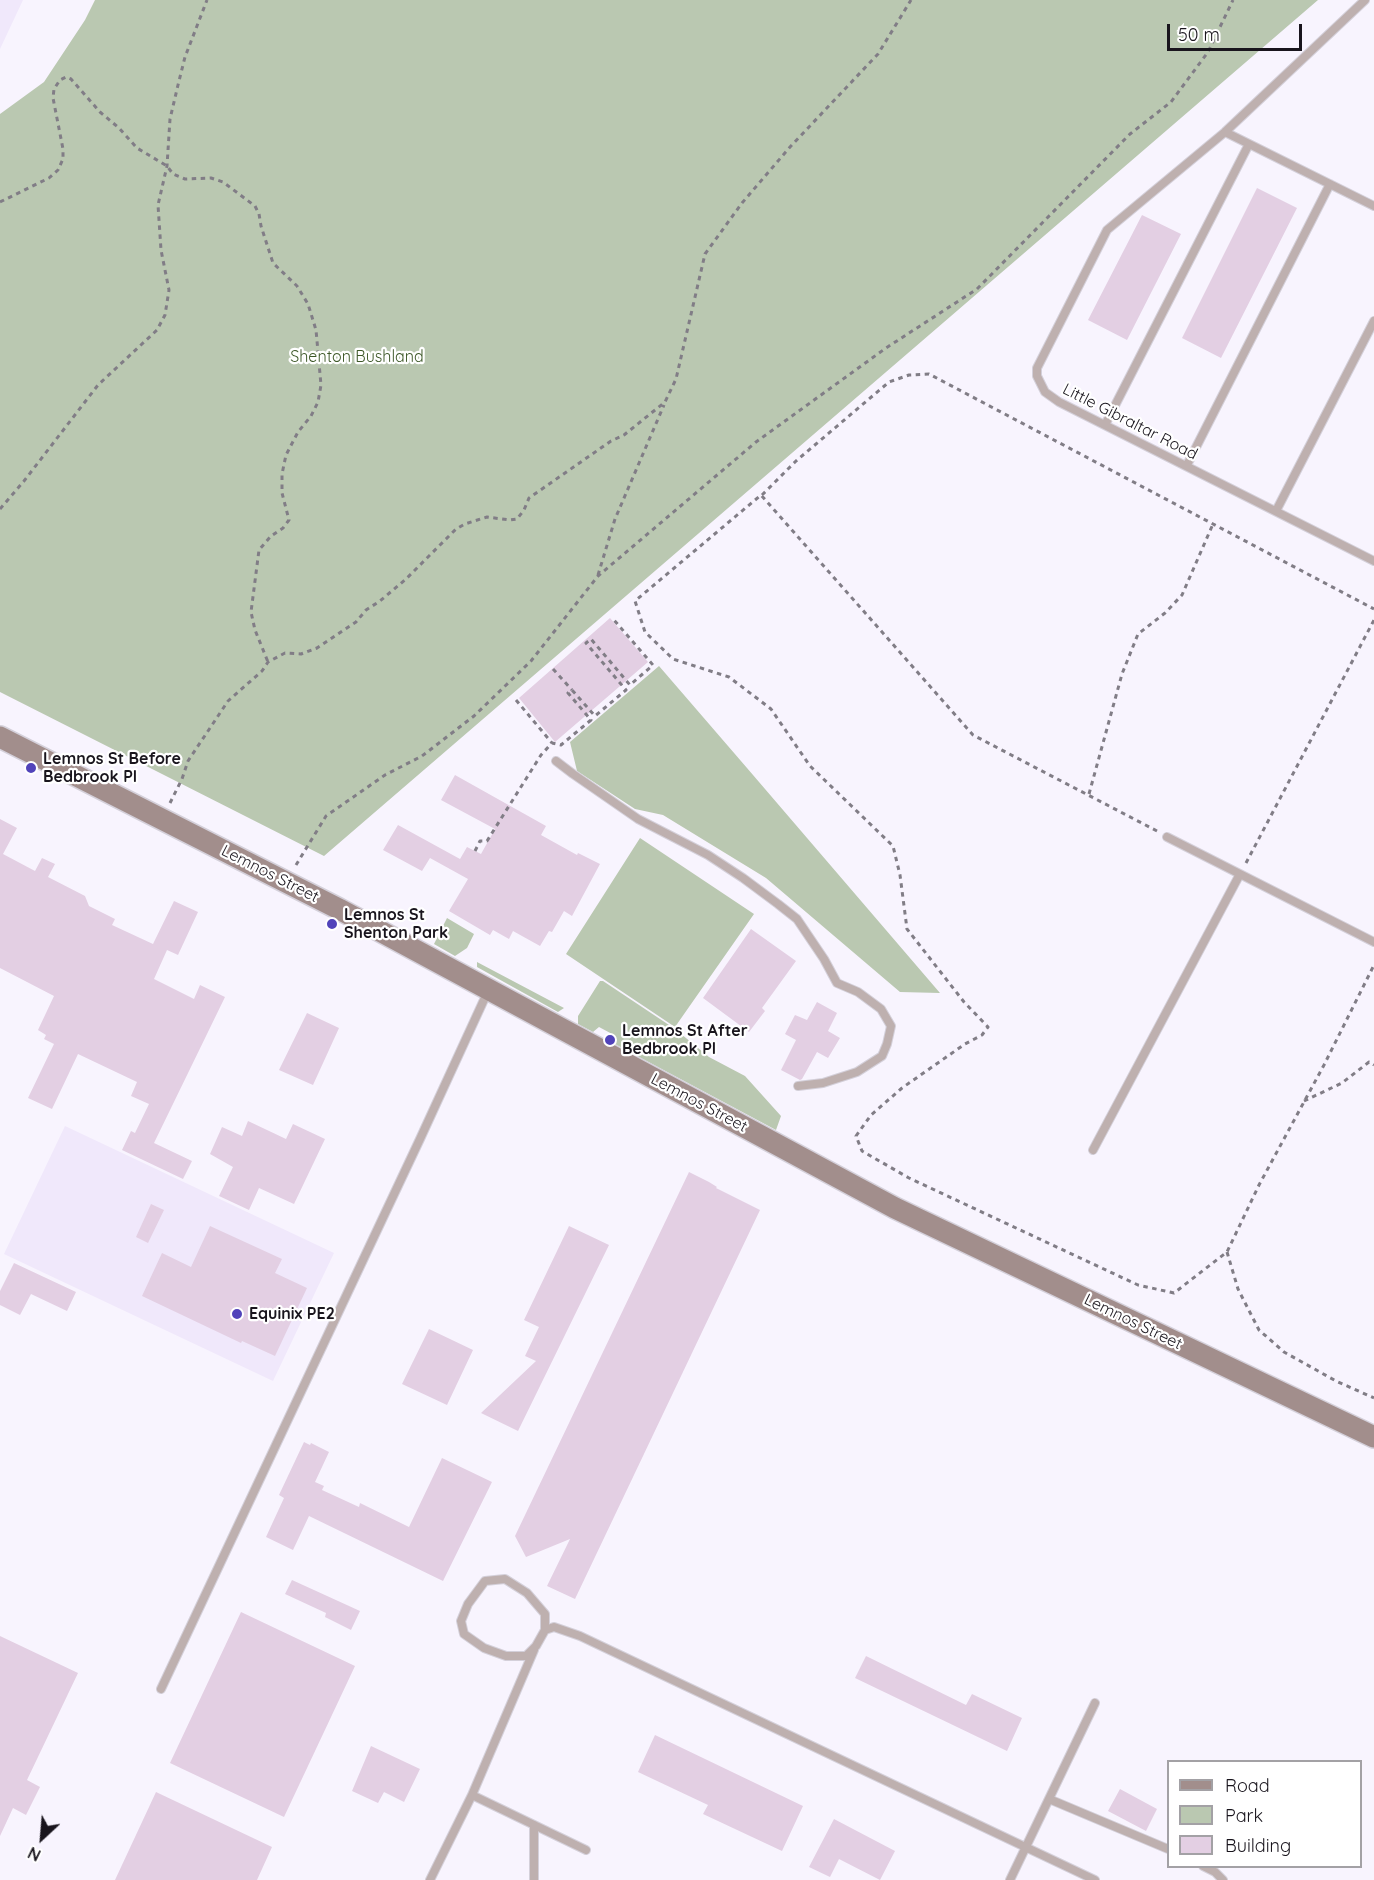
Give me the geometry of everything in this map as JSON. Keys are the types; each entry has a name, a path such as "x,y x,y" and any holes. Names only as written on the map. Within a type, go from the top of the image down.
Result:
{"street":[{"name":"Lemnos Street","path":"0,737 287,883 895,1208 1374,1437"}],"lane":[{"name":"Little Gibraltar Road","path":"1365,0 1225,132 1107,230 1037,368 1037,376 1040,385 1051,397 1374,561"},
{"path":"1225,132 1374,206"},
{"path":"1105,425 1249,144"},
{"path":"1187,465 1330,184"},
{"path":"1276,511 1374,321"},
{"path":"556,760 638,819 708,855 778,904 797,919 837,983 858,992 881,1010 891,1026 882,1056 857,1072 823,1083 798,1086"},
{"path":"1167,837 1374,942"},
{"path":"1093,1150 1240,874"},
{"path":"161,1689 416,1150 488,989"},
{"path":"430,1880 472,1795 545,1630 545,1614 527,1593 505,1579 485,1581 468,1604 461,1621 464,1634 483,1648 506,1656 526,1656 536,1646"},
{"path":"545,1630 555,1627 580,1636 1095,1880"},
{"path":"1010,1880 1095,1703"},
{"path":"472,1795 586,1850"},
{"path":"1049,1799 1167,1849"},
{"path":"534,1825 534,1880"},
{"path":"1207,1868 1223,1880"}],"path":[{"path":"0,509 98,385 157,330 165,315 169,290 161,250 158,205 167,166 170,119 178,85 185,57 207,0"},
{"path":"598,576 615,519 676,379 705,254 742,202 790,147 878,54 911,0"},
{"path":"287,883 326,816 385,775 422,756 474,716 531,661 598,576 756,442 886,348 977,289 1130,134 1171,102 1208,52 1233,0"},
{"path":"0,202 49,178 58,170 63,159 63,148 53,98 54,89 60,80 66,77 71,79 100,112 137,148 167,166 173,174 185,179 211,178 222,182 255,206 273,263 297,286 308,304 316,330 321,385 318,402 286,455 282,474 282,493 289,520 259,550 251,612 255,630 268,662"},
{"path":"1374,609 928,374 909,375 889,382 796,461 761,495 635,601 645,632 673,659 729,677 771,709 810,766 893,846 900,875 907,929 964,1002 988,1027 982,1035 965,1044 902,1088 871,1115 856,1136 862,1151 909,1178 1138,1285 1174,1293 1227,1252 1259,1185 1374,965"},
{"path":"162,819 182,779 188,761 202,737 228,701 262,671 268,662 285,654 301,654 317,648 356,622 366,610 406,579 456,529 487,517 516,519 524,510 529,498 611,441 624,435 665,402"},
{"path":"761,495 973,735 1167,837"},
{"path":"1089,794 1122,674 1138,634 1165,613 1182,595 1213,524"},
{"path":"553,669 595,716 626,690 586,643 591,639 630,685 653,665 614,620"},
{"path":"1240,874 1374,620"},
{"path":"516,700 552,743 561,745 591,720 568,693 572,690"},
{"path":"475,851 480,841 487,841 537,760 552,743"},
{"path":"1304,1101 1342,1083 1370,1062 1374,1065"},
{"path":"1227,1252 1238,1289 1259,1330 1284,1352 1336,1381 1374,1398"}],"shaded area":[{"path":"0,0 23,0 0,49"},
{"path":"65,1126 334,1253 273,1381 4,1254"}],"green space":[{"name":"Shenton Bushland","path":"95,0 1318,0 324,856 0,692 0,114 44,82 85,20"},
{"path":"659,666 940,993 900,992 766,878 663,815 635,809 577,771 570,742"},
{"path":"640,838 754,914 675,1027 566,954"},
{"path":"447,918 474,934 467,948 455,956 434,944"},
{"path":"477,962 564,1008 558,1012 477,967"},
{"path":"600,981 675,1029 709,1057 745,1076 781,1116 776,1130 611,1042 614,1035 599,1027 593,1032 578,1024 578,1016"}],"building":[{"path":"1257,188 1297,208 1221,358 1182,338"},
{"path":"1142,215 1181,234 1127,340 1088,320"},
{"path":"610,618 648,662 555,742 519,698"},
{"path":"455,775 546,826 541,835 577,855 578,853 600,864 572,916 564,911 552,932 549,931 540,946 513,931 509,939 493,930 490,935 449,911 468,879 430,858 422,871 383,850 398,825 460,859 467,847 481,854 495,829 441,800"},
{"path":"0,819 17,828 3,854 35,871 42,858 55,864 48,877 85,896 89,906 115,919 112,925 153,944 174,901 198,912 178,955 167,950 154,979 194,999 200,985 225,997 154,1143 192,1161 183,1179 122,1150 131,1131 135,1133 149,1104 131,1096 137,1082 78,1054 52,1109 28,1098 54,1044 44,1039 46,1035 38,1030 54,996 0,968"},
{"path":"751,929 796,961 762,1008 765,1011 749,1032 703,998"},
{"path":"817,1002 837,1013 828,1031 840,1038 828,1058 817,1052 800,1080 781,1070 796,1040 785,1034 795,1015 807,1020"},
{"path":"307,1013 339,1028 313,1085 279,1070"},
{"path":"248,1121 286,1139 293,1124 325,1139 294,1204 259,1188 249,1210 219,1196 233,1167 210,1154 222,1127 242,1136"},
{"path":"689,1172 760,1210 575,1599 547,1586 570,1539 526,1557 515,1536"},
{"path":"151,1204 164,1210 148,1243 136,1237"},
{"name":"Equinix PE2","path":"210,1226 282,1259 275,1273 307,1288 275,1356 242,1341 241,1343 142,1296 162,1253 191,1267"},
{"path":"569,1226 609,1245 518,1431 481,1413 536,1361 525,1356 539,1327 524,1320"},
{"path":"14,1263 76,1292 67,1311 31,1294 20,1315 0,1305 0,1291"},
{"path":"429,1329 473,1350 447,1405 402,1384"},
{"path":"304,1442 329,1452 315,1482 324,1486 322,1490 359,1507 360,1503 409,1527 442,1458 492,1482 443,1581 309,1516 293,1550 266,1537 284,1498 279,1495"},
{"path":"292,1580 360,1611 351,1630 325,1617 326,1613 285,1594"},
{"path":"241,1612 355,1666 284,1817 170,1763"},
{"path":"0,1636 78,1673 27,1780 40,1787 26,1815 13,1808 0,1836"},
{"path":"866,1656 966,1705 972,1694 1022,1718 1007,1751 855,1678"},
{"path":"655,1735 803,1806 782,1851 703,1814 708,1805 638,1772"},
{"path":"371,1746 420,1769 404,1802 384,1792 378,1803 352,1791"},
{"path":"1120,1789 1157,1809 1146,1831 1108,1811"},
{"path":"156,1792 272,1847 257,1880 115,1880"},
{"path":"834,1819 895,1851 880,1880 839,1859 830,1877 809,1867"}],"place":[{"name":"Lemnos St Before Bedbrook Pl","path":"31,768"},
{"name":"Lemnos St Shenton Park","path":"332,924"},
{"name":"Lemnos St After Bedbrook Pl","path":"610,1040"},
{"name":"Equinix PE2","path":"237,1314"}]}
